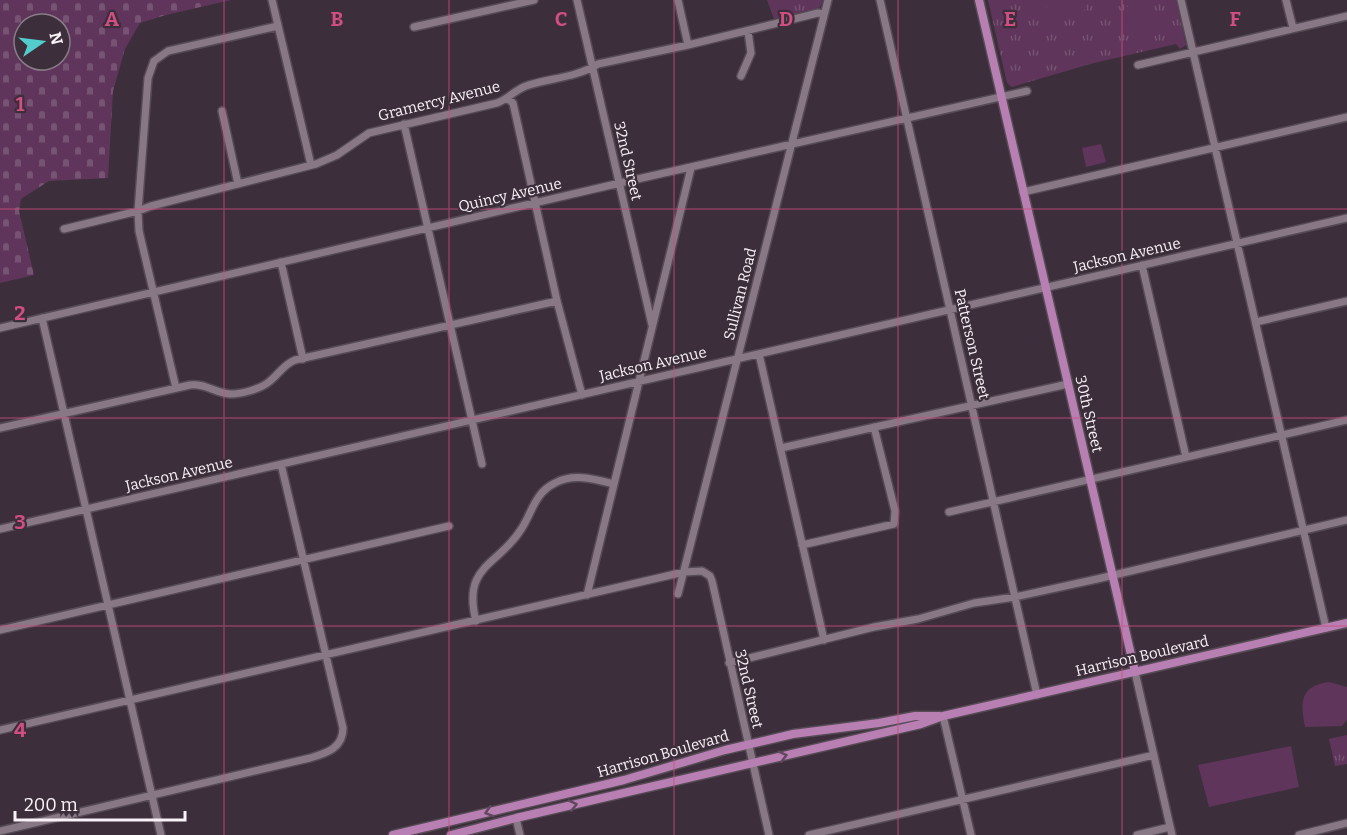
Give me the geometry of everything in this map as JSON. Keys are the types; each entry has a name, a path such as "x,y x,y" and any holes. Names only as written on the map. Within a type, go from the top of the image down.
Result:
{"main road":[{"name":"30th Street","path":"979,0 1135,672"},
{"name":"Harrison Boulevard","path":"451,835 921,724 943,716 1347,623"},
{"name":"Harrison Boulevard","path":"393,835 624,780 748,744 793,734 915,716 943,716"}],"street":[{"path":"272,0 311,165"},
{"path":"414,27 534,0"},
{"name":"32nd Street","path":"577,0 653,328"},
{"path":"678,0 688,45"},
{"name":"Sullivan Road","path":"678,594 828,0"},
{"name":"Patterson Street","path":"880,0 1037,694"},
{"path":"1181,0 1326,628"},
{"path":"1286,0 1293,28"},
{"name":"Gramercy Avenue","path":"64,229 311,165 337,154 369,133 508,99 513,93 528,86 587,71 598,64 688,45 818,13 824,14"},
{"path":"1138,65 1347,16"},
{"path":"176,388 139,231 138,211 148,78 154,61 168,51 278,26"},
{"path":"741,76 751,53 748,31"},
{"name":"Quincy Avenue","path":"0,328 620,183 1027,91"},
{"path":"508,99 513,103 557,301 582,395"},
{"path":"222,111 238,184"},
{"path":"1023,192 1347,117"},
{"path":"404,124 482,464"},
{"path":"587,595 691,168"},
{"name":"Jackson Avenue","path":"0,529 1347,218"},
{"path":"281,262 303,358"},
{"path":"1142,266 1186,457"},
{"path":"0,428 201,384 221,392 238,393 262,386 272,380 285,365 303,358 557,301"},
{"path":"1256,322 1347,301"},
{"path":"42,318 161,835"},
{"path":"759,354 825,640"},
{"path":"781,448 1068,384"},
{"path":"949,512 1347,420"},
{"path":"802,545 894,524 895,511 874,427"},
{"path":"0,831 310,758 328,752 338,745 343,728 280,464"},
{"path":"476,621 473,593 478,577 489,562 519,533 533,504 545,489 561,480 574,477 614,484"},
{"path":"729,663 874,627 918,619 974,603 1015,597 1113,576 1347,520"},
{"path":"0,630 449,526"},
{"name":"32nd Street","path":"684,572 702,571 710,576 769,835"},
{"path":"0,730 684,572"},
{"name":"30th Street","path":"1135,672 1171,831"},
{"path":"943,716 971,835"},
{"path":"809,835 1154,755"},
{"path":"516,818 520,835"},
{"path":"1299,835 1347,823"},
{"path":"1137,835 1171,831"}],"green space":[{"path":"0,0 231,0 140,23 125,49 113,91 108,178 49,181 21,199 19,211 34,275 0,283"},
{"path":"767,0 823,0 819,9 774,19"},
{"path":"988,0 1176,0 1186,45 1180,49 1176,44 1090,64 1012,87 1007,83"},
{"path":"1045,0 1085,0 1087,9 1049,18"},
{"path":"1136,3 1146,6 1153,22 1149,28 1135,31 1123,22 1125,8"},
{"path":"1101,144 1106,162 1086,167 1082,148"},
{"path":"1329,682 1347,687 1347,720 1342,726 1305,727 1303,703 1307,691 1319,684"},
{"path":"1347,735 1347,764 1335,766 1329,739"},
{"path":"1291,746 1299,787 1209,807 1198,765"}]}
